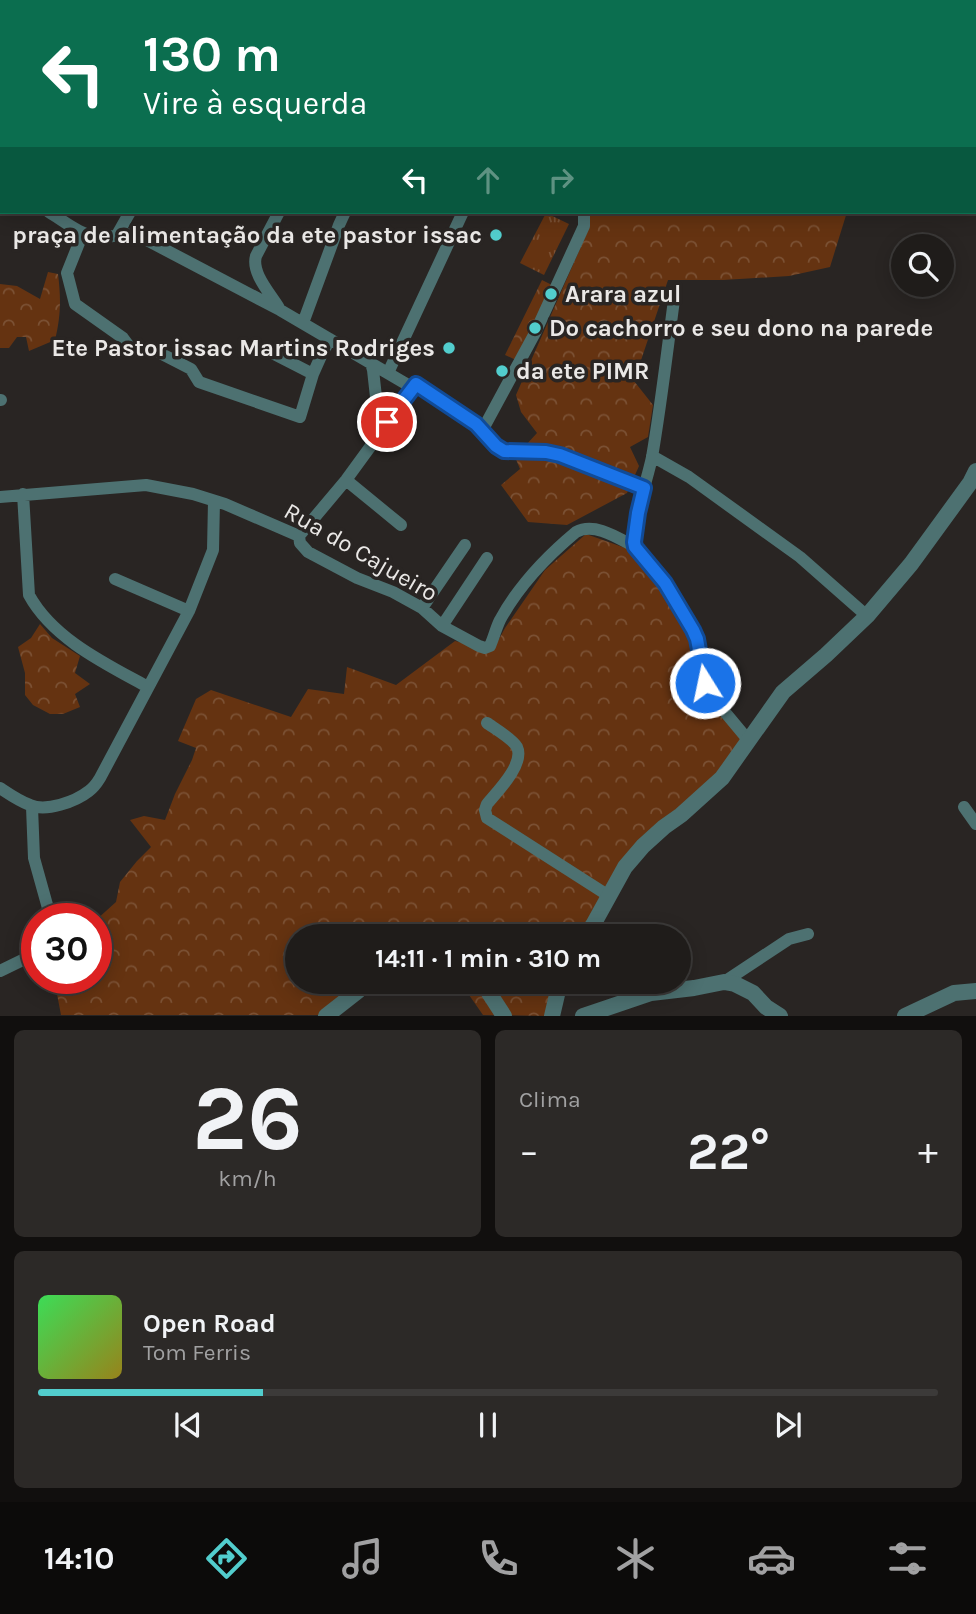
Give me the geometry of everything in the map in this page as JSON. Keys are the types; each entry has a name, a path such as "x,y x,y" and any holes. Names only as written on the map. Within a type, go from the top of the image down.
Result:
{"street":[{"path":"51,214 83,233 96,237 125,232 132,234 280,310 408,385 416,384 479,428 504,451 560,455 644,488"},
{"path":"117,235 129,214"},
{"path":"278,214 254,263 280,310"},
{"path":"303,323 344,214"},
{"path":"388,373 462,214"},
{"path":"479,428 535,333 584,226 584,214"},
{"path":"83,233 67,273 75,304 123,338 128,346 137,350 154,350 191,369 199,382 300,417 313,374 330,339"},
{"path":"674,300 652,456 634,542 635,547 665,583 693,630 709,693 749,741"},
{"path":"270,352 313,374"},
{"path":"371,363 378,415 372,443"},
{"path":"299,536 346,480 416,384"},
{"path":"652,456 689,477 800,556 867,616"},
{"path":"594,924 625,867 643,846 722,778 783,692 867,616 918,554 970,484 976,471"},
{"path":"346,480 401,525"},
{"name":"Rua do Cajueiro","path":"0,497 146,485 225,503 299,536 300,543 308,552 358,578 393,592 422,608 442,626 485,648 490,646 516,593 549,555 581,529 613,535 635,547"},
{"path":"23,494 29,595 35,607 62,634 96,658 148,687"},
{"path":"0,788 32,807 53,806 68,803 90,791 100,778 189,611 213,550 214,501"},
{"path":"422,608 465,545"},
{"path":"442,626 487,558"},
{"path":"115,579 189,611"},
{"path":"486,723 516,745 519,756 516,766 487,804 487,818 609,896"},
{"path":"32,807 34,858 47,903"},
{"path":"964,807 976,824"},
{"path":"724,982 789,939 808,934"},
{"path":"0,971 21,961"},
{"path":"583,1016 650,993 724,982 753,993 766,1007 780,1016"},
{"path":"905,1016 954,993 976,991"},
{"path":"326,1016 354,994"},
{"path":"490,994 504,1016"},
{"path":"552,1016 558,994"}],"green space":[{"path":"545,214 569,224 544,275 520,263"},
{"path":"590,214 846,214 830,267 789,276 668,280 634,381 653,405 648,437 630,447 639,466 627,493 567,525 528,522 501,485 520,469 515,457 537,433 521,412 516,395 589,228"},
{"path":"48,272 58,274 59,283 59,315 55,340 29,351 26,337 17,337 9,348 0,348 0,284 17,286 40,299"},
{"path":"542,280 552,285 516,360 505,355"},
{"path":"586,534 631,550 656,583 690,640 704,696 745,736 713,778 676,812 591,924 285,924 285,994 366,994 337,1015 61,1015 57,994 112,994 112,906 116,902 120,882 151,847 130,820 144,816 165,820 196,748 178,741 196,699 211,690 291,717 308,689 344,694 347,667 396,685 455,641 493,650 545,570"},
{"path":"40,624 52,638 80,656 75,673 90,684 75,694 80,707 63,714 50,714 33,705 25,695 25,673 18,647 31,638"},
{"path":"468,994 557,994 551,1016 483,1015"}],"place":[{"name":"praça de alimentação da ete pastor issac","path":"496,235"},
{"name":"Arara azul","path":"551,294"},
{"name":"Do cachorro e seu dono na parede","path":"535,328"},
{"name":"Ete Pastor issac Martins Rodriges","path":"449,348"},
{"name":"da ete PIMR","path":"502,371"}],"route":[{"path":"387,422 416,384 476,424 504,451 560,455 644,488 638,513 635,547 665,583 693,630 705,683"}]}
